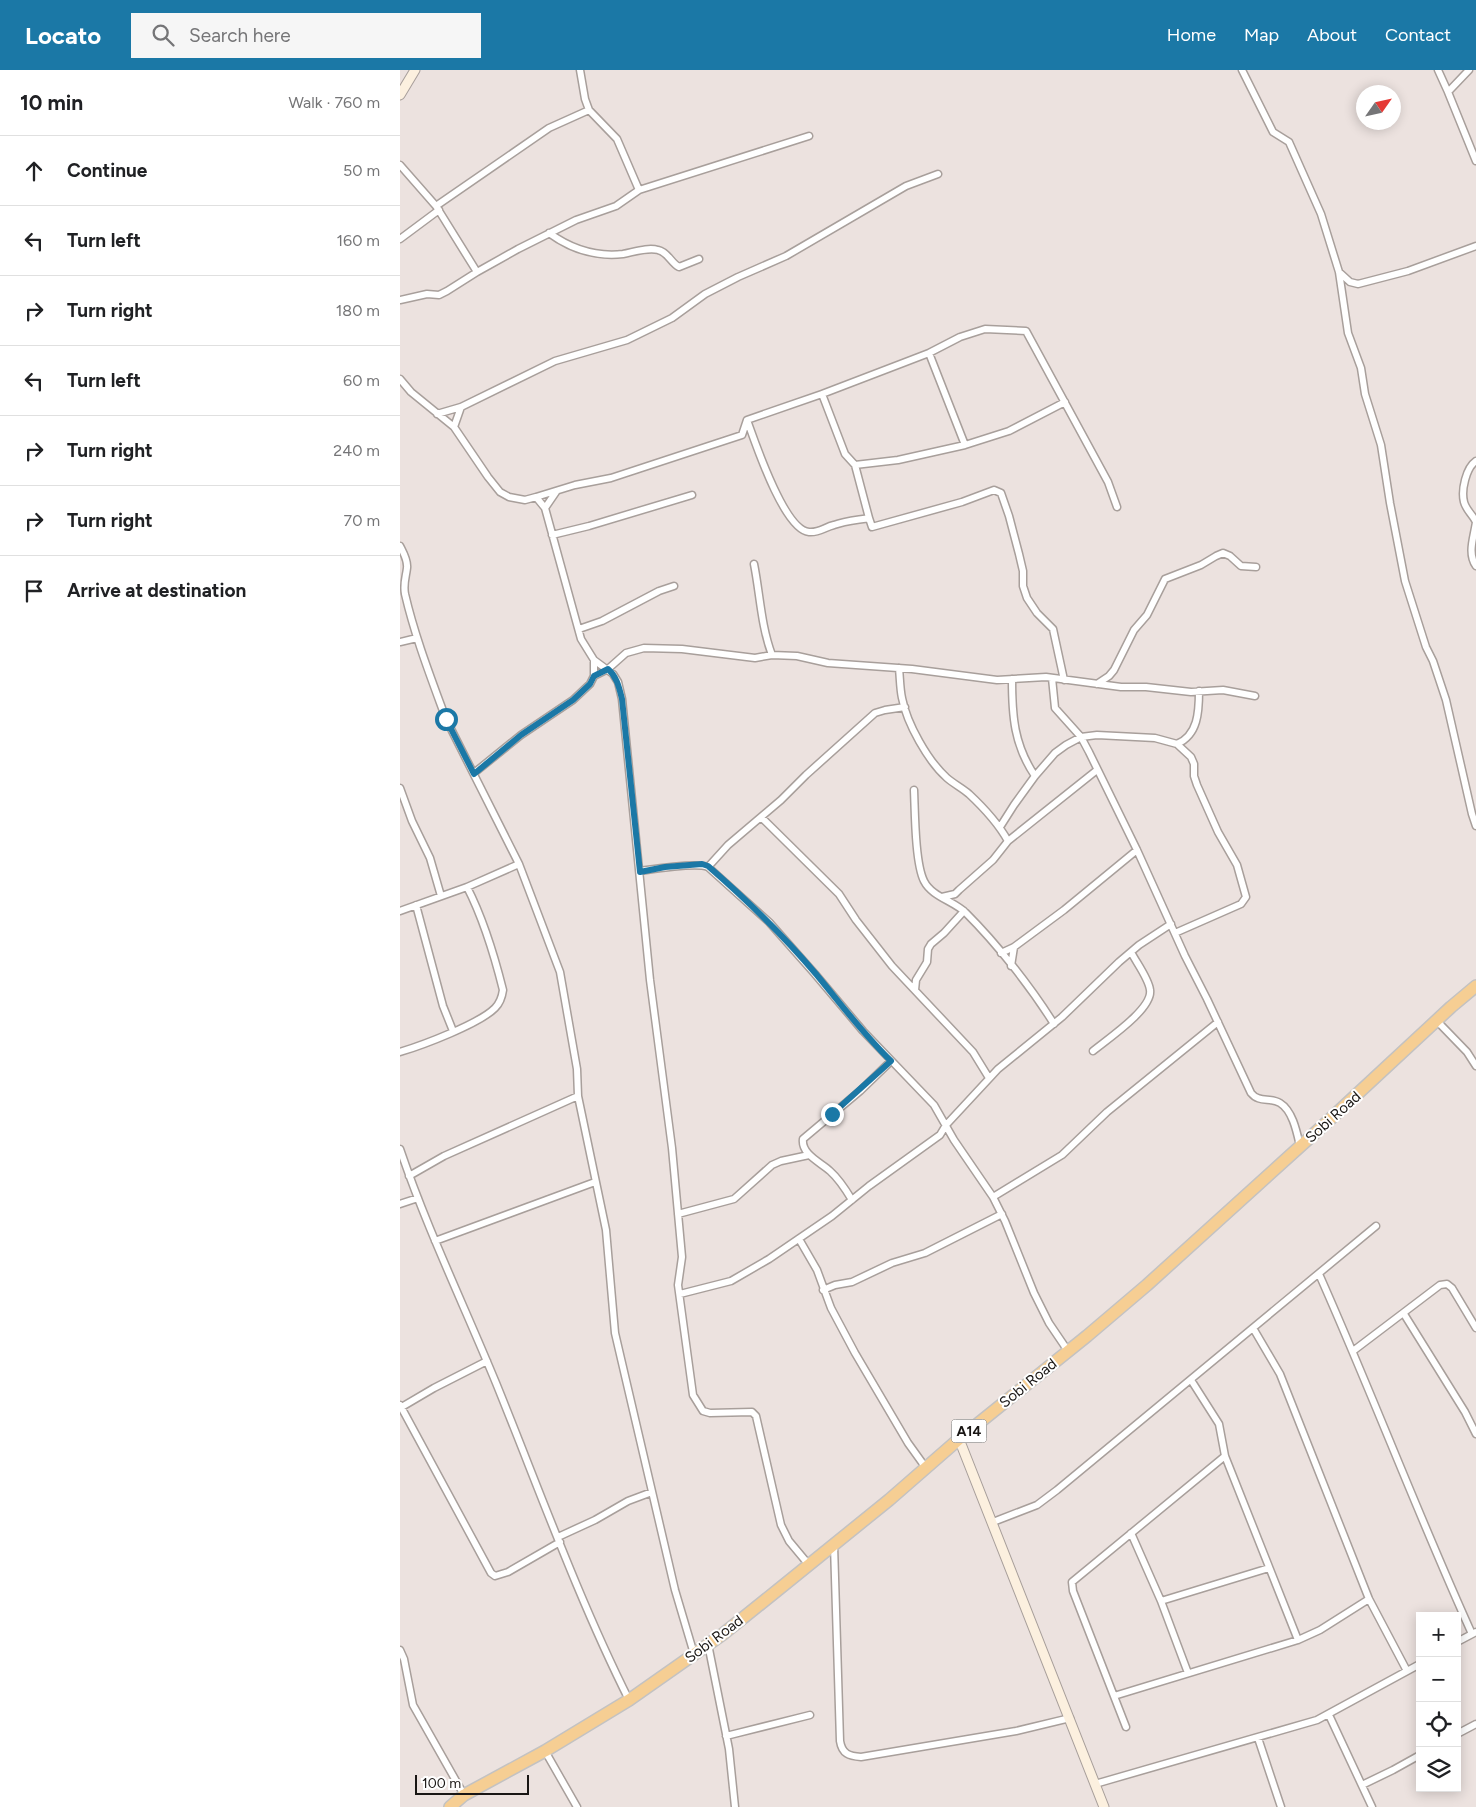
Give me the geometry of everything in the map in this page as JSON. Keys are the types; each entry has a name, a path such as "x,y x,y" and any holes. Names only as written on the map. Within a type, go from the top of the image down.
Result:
{"highway":[{"name":"Sobi Road","path":"450,1807 464,1795 545,1751 629,1700 708,1644 834,1545 1147,1285 1476,986"}],"street":[{"path":"400,95 415,70"},
{"path":"580,70 589,110 617,139 639,190"},
{"path":"1242,70 1272,132 1289,142 1296,154 1322,214 1339,272 1348,333 1361,368 1364,388 1381,445 1405,581 1426,647 1433,661 1446,700 1476,826"},
{"path":"1438,70 1476,161"},
{"path":"1448,92 1469,70"},
{"path":"400,239 438,208 549,128 589,110"},
{"path":"400,300 427,294 439,295 447,292 477,272 549,233 576,220 616,206 639,190 809,136"},
{"path":"400,165 438,208 477,272"},
{"path":"437,414 461,407 555,361 596,350 634,336 672,318 705,294 786,256 906,186 938,174"},
{"path":"549,233 575,248 600,254 658,250 667,254 676,266 679,267 699,259"},
{"path":"1339,272 1350,282 1358,284 1408,271 1476,246"},
{"path":"747,420 822,394 929,352 960,337 985,329 1026,332 1108,482 1117,507"},
{"path":"929,352 965,445"},
{"path":"400,379 411,392 454,427 500,492 509,497 525,500 575,485 620,475 742,435 747,420"},
{"path":"822,394 845,454 856,465 872,526 962,502 994,490 1001,493 1019,554 1023,586 1027,598 1037,613 1053,628 1064,680"},
{"path":"856,465 898,460 965,445 1009,431 1065,402"},
{"path":"454,427 461,407"},
{"path":"747,420 767,477 797,526 806,532 818,532 834,525 869,518"},
{"path":"1476,460 1469,471 1464,489 1464,501 1476,522 1472,542 1472,553 1476,566"},
{"path":"545,508 556,492"},
{"path":"552,536 692,495"},
{"path":"536,497 545,508 581,639 594,660 613,674 618,682 622,699 650,980 672,1148 682,1257 678,1285 693,1395 703,1411 710,1413 752,1412 756,1416 781,1525 789,1541 809,1565"},
{"path":"400,546 407,563 403,585 417,638 446,719 519,864 560,972 577,1069 578,1096 606,1230 615,1333 675,1590 694,1654"},
{"path":"1097,684 1114,670 1134,630 1147,615 1165,579 1201,565 1223,553 1230,556 1241,566 1256,567"},
{"path":"754,564 764,627 772,656"},
{"path":"578,630 602,621 659,591 674,586"},
{"path":"400,642 417,638"},
{"path":"594,676 608,669 626,653 644,648 682,649 755,658 797,656 828,663 899,668 997,680 1052,678 1122,687 1199,692 1223,690 1255,696"},
{"path":"474,774 521,735 573,700 590,684 594,676 594,660"},
{"path":"899,668 902,699 909,720 925,751 947,778 969,794 1000,827 1008,841"},
{"path":"1052,678 1055,708 1081,737 1137,850 1185,956 1251,1093 1255,1098 1280,1103 1285,1108 1291,1117 1300,1146"},
{"path":"1012,679 1012,712 1017,737 1024,757 1035,776"},
{"path":"1177,744 1184,741 1197,722 1199,692"},
{"path":"708,866 728,845 875,713 905,707"},
{"path":"1000,827 1014,804 1055,753 1081,737 1097,735 1138,736 1177,744 1191,757 1197,785 1218,832 1237,866 1246,897 1241,904 1175,934"},
{"path":"942,897 955,894 993,860 1008,841 1097,770"},
{"path":"400,788 412,821 430,858 441,896"},
{"path":"914,790 919,860 923,879 928,888 960,909 1001,952 1036,997 1054,1024"},
{"path":"761,817 840,894 856,920 892,966 972,1052 989,1078"},
{"path":"1001,952 1014,947 1064,910 1137,850"},
{"path":"400,911 467,887 519,864"},
{"path":"640,872 665,867 702,864 708,866 769,922 863,1031 934,1105 970,1165 993,1197 1002,1214 1034,1293 1049,1323 1068,1350"},
{"path":"400,1052 422,1045 486,1015 496,1008 502,999 503,990 489,937 478,908 467,887"},
{"path":"955,894 960,909"},
{"path":"416,904 443,1006 452,1031"},
{"path":"915,990 916,980 927,962 928,949 944,933 960,909"},
{"path":"680,1294 731,1280 768,1259 832,1216 940,1135 946,1125 989,1078 1054,1024 1131,952 1171,924"},
{"path":"1011,966 1014,947"},
{"path":"1093,1051 1133,1018 1150,998 1150,989 1131,952"},
{"path":"1437,1021 1467,1052 1476,1066"},
{"path":"993,1197 1062,1155 1107,1112 1218,1022"},
{"path":"852,1200 830,1171 809,1154 802,1145 803,1139 860,1091 891,1061"},
{"path":"409,1176 444,1156 578,1096"},
{"path":"400,1149 409,1176 487,1362 599,1640 629,1700"},
{"path":"678,1214 734,1199 772,1165 809,1154"},
{"path":"436,1240 595,1182"},
{"path":"400,1204 418,1198"},
{"path":"823,1290 835,1285 852,1282 892,1263 925,1253 1002,1214"},
{"path":"993,1522 1036,1505 1057,1490 1376,1226"},
{"path":"798,1239 817,1270 823,1290 856,1353 908,1443 926,1468"},
{"path":"1319,1274 1354,1351 1448,1581 1474,1633 1461,1640"},
{"path":"1354,1351 1440,1285 1447,1284 1452,1288 1476,1328"},
{"path":"1404,1314 1465,1412 1476,1434"},
{"path":"1254,1328 1280,1374 1370,1600 1407,1671"},
{"path":"487,1362 400,1407 491,1573 495,1576 508,1572 559,1539 628,1501 652,1492"},
{"path":"1191,1380 1219,1424 1225,1456 1298,1640"},
{"path":"960,1439 1104,1807"},
{"path":"1126,1728 1071,1585 1076,1578 1225,1456"},
{"path":"1131,1533 1161,1601 1188,1673"},
{"path":"834,1545 840,1741 841,1748 845,1754 861,1757 1016,1731 1070,1718"},
{"path":"1161,1601 1269,1568"},
{"path":"1114,1696 1298,1640 1320,1630 1370,1600"},
{"path":"708,1644 726,1736 735,1807"},
{"path":"400,1650 404,1659 413,1704 464,1795"},
{"path":"1095,1784 1258,1738 1329,1715 1416,1666"},
{"path":"726,1736 810,1715"},
{"path":"1329,1715 1372,1807"},
{"path":"1461,1732 1476,1724"},
{"path":"1258,1738 1281,1807"},
{"path":"545,1751 577,1807"},
{"path":"1362,1785 1416,1757"}],"route":[{"path":"446,719 474,774 521,735 573,700 590,684 594,676 608,669 613,674 618,682 622,699 640,872 665,867 702,864 708,866 769,922 891,1061 860,1091 832,1114"}]}
